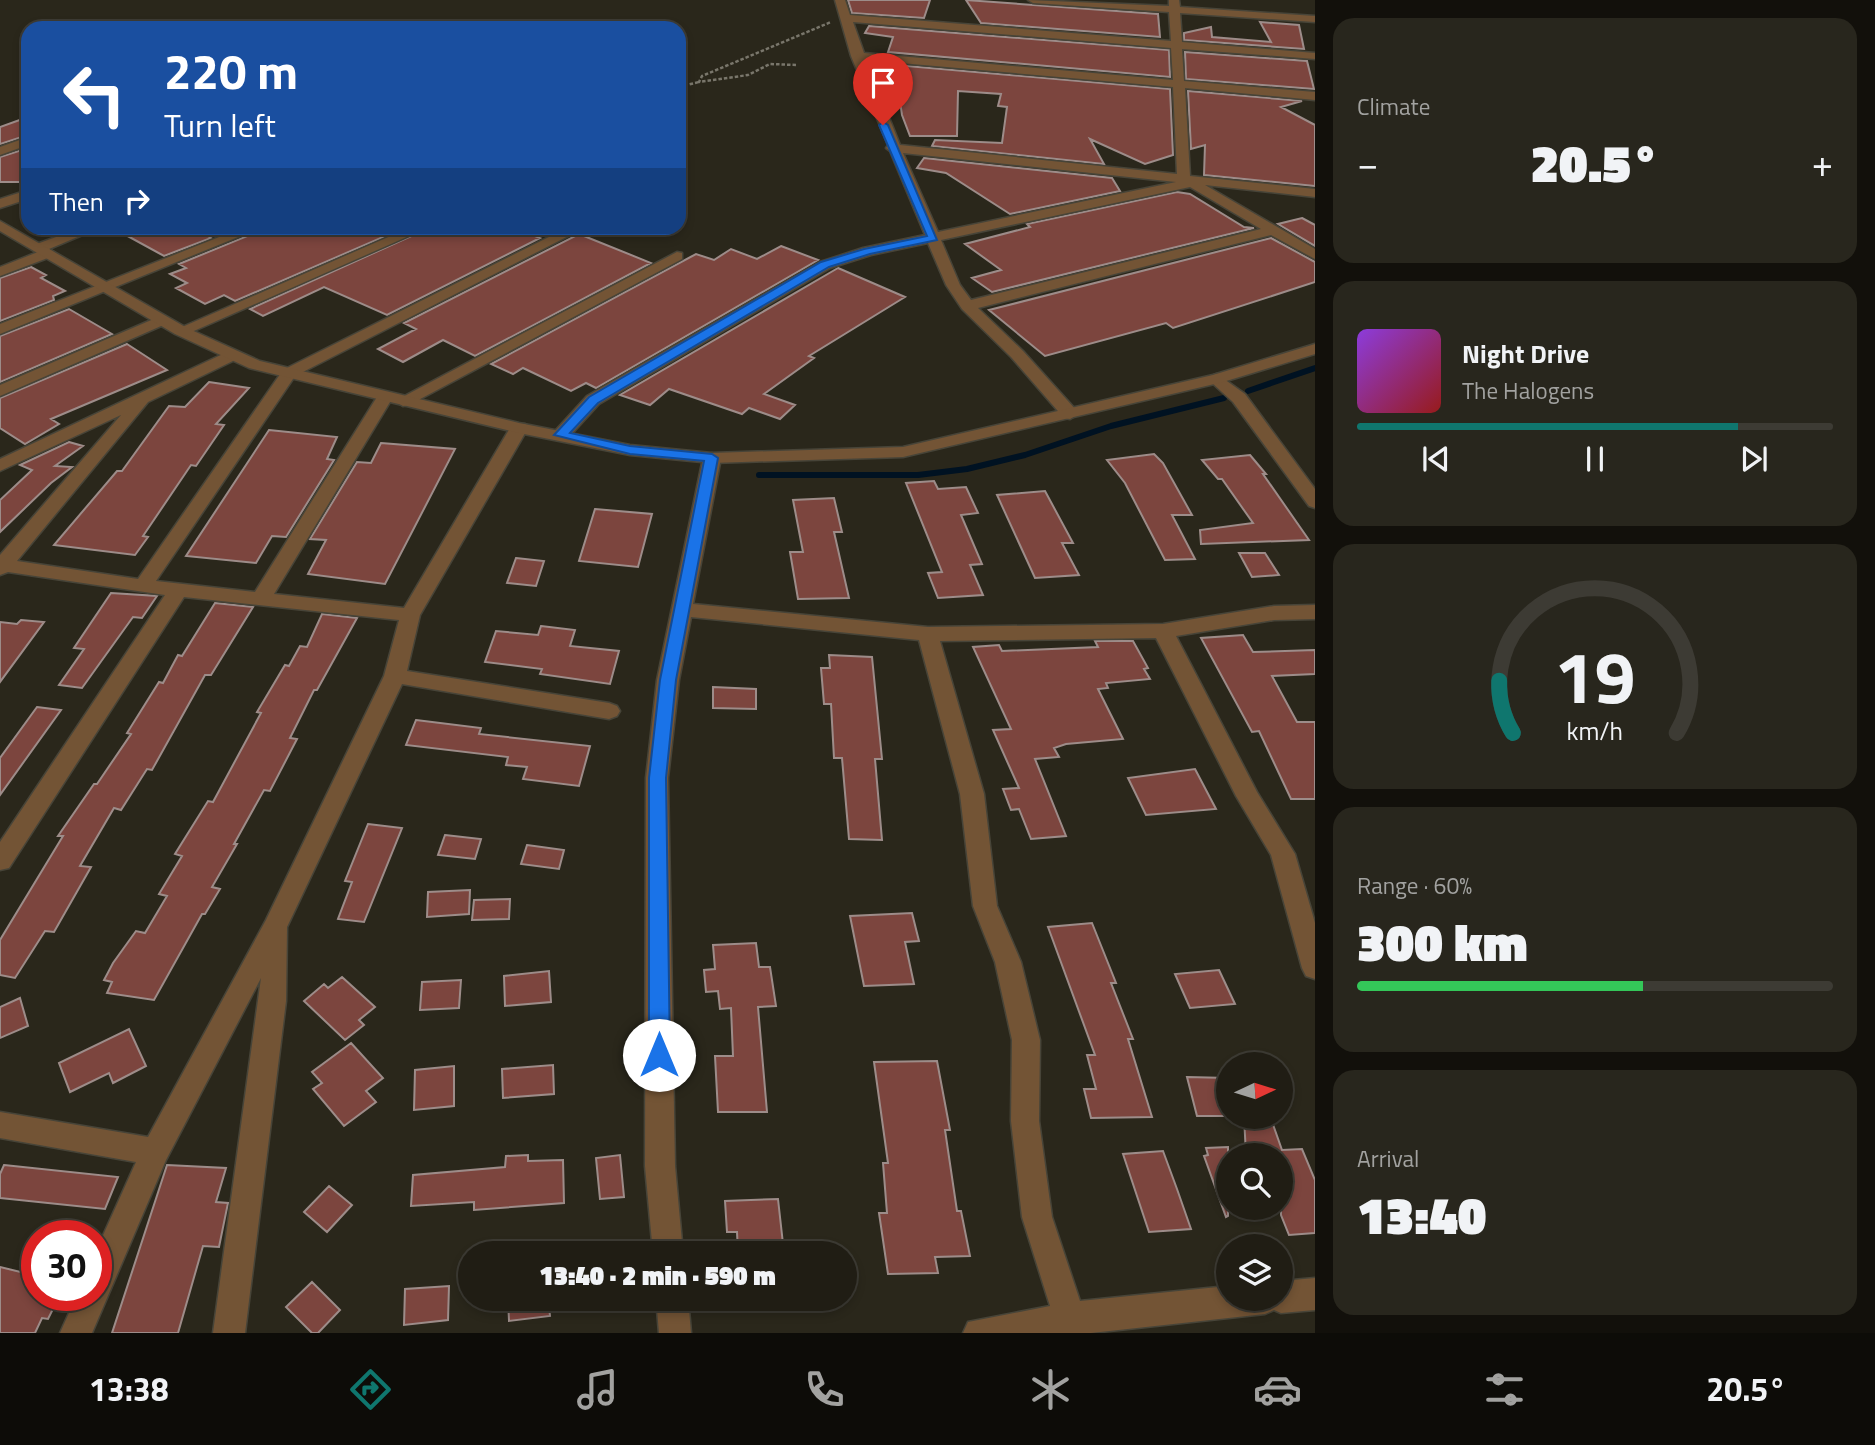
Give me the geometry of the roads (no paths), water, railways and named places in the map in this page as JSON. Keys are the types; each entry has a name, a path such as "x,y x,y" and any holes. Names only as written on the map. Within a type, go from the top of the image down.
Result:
{"street":[{"path":"840,0 857,55 892,148 953,285 967,306 1017,354 1070,414"},
{"path":"1033,0 1175,5 1313,19"},
{"path":"1175,5 1188,181"},
{"path":"1303,9 1313,19"},
{"path":"846,18 1315,56"},
{"path":"857,55 1315,96"},
{"path":"0,150 21,143"},
{"path":"892,148 1315,193"},
{"path":"561,435 593,400 825,265 868,251 1188,181 1315,255"},
{"path":"0,204 21,196"},
{"path":"0,225 103,287 231,356 289,373 519,428 630,450 712,458 903,452 1217,379 1315,349"},
{"path":"967,306 1272,231"},
{"path":"0,272 77,235"},
{"path":"0,329 235,235"},
{"path":"181,331 404,235"},
{"path":"143,586 289,373 563,235"},
{"path":"261,598 394,399 677,257"},
{"path":"0,391 163,320"},
{"path":"0,466 231,356"},
{"path":"1217,379 1239,398 1315,502"},
{"path":"1,565 146,397"},
{"path":"112,1250 155,1152 276,925 395,676 410,615 519,428"},
{"path":"667,1241 660,1166 657,778 668,680 712,458"},
{"path":"1,565 143,586 410,615"},
{"path":"0,861 178,590"},
{"path":"681,609 928,634 1163,631 1274,613 1315,612"},
{"path":"1163,631 1248,796 1283,854 1315,968"},
{"path":"928,634 972,794 985,906 1007,962 1026,1040 1025,1121 1037,1217 1073,1325"},
{"path":"395,676 609,711"},
{"path":"229,1333 273,1002 276,925"},
{"path":"0,1125 155,1152"},
{"path":"1293,1296 1315,1294"},
{"path":"979,1333 1073,1325 1216,1305"},
{"path":"76,1333 86,1311"},
{"path":"673,1311 675,1333"}],"waterway":[{"path":"1248,391 1315,368"},
{"path":"759,475 918,475 967,469 1025,455 1111,426 1224,398"}]}
